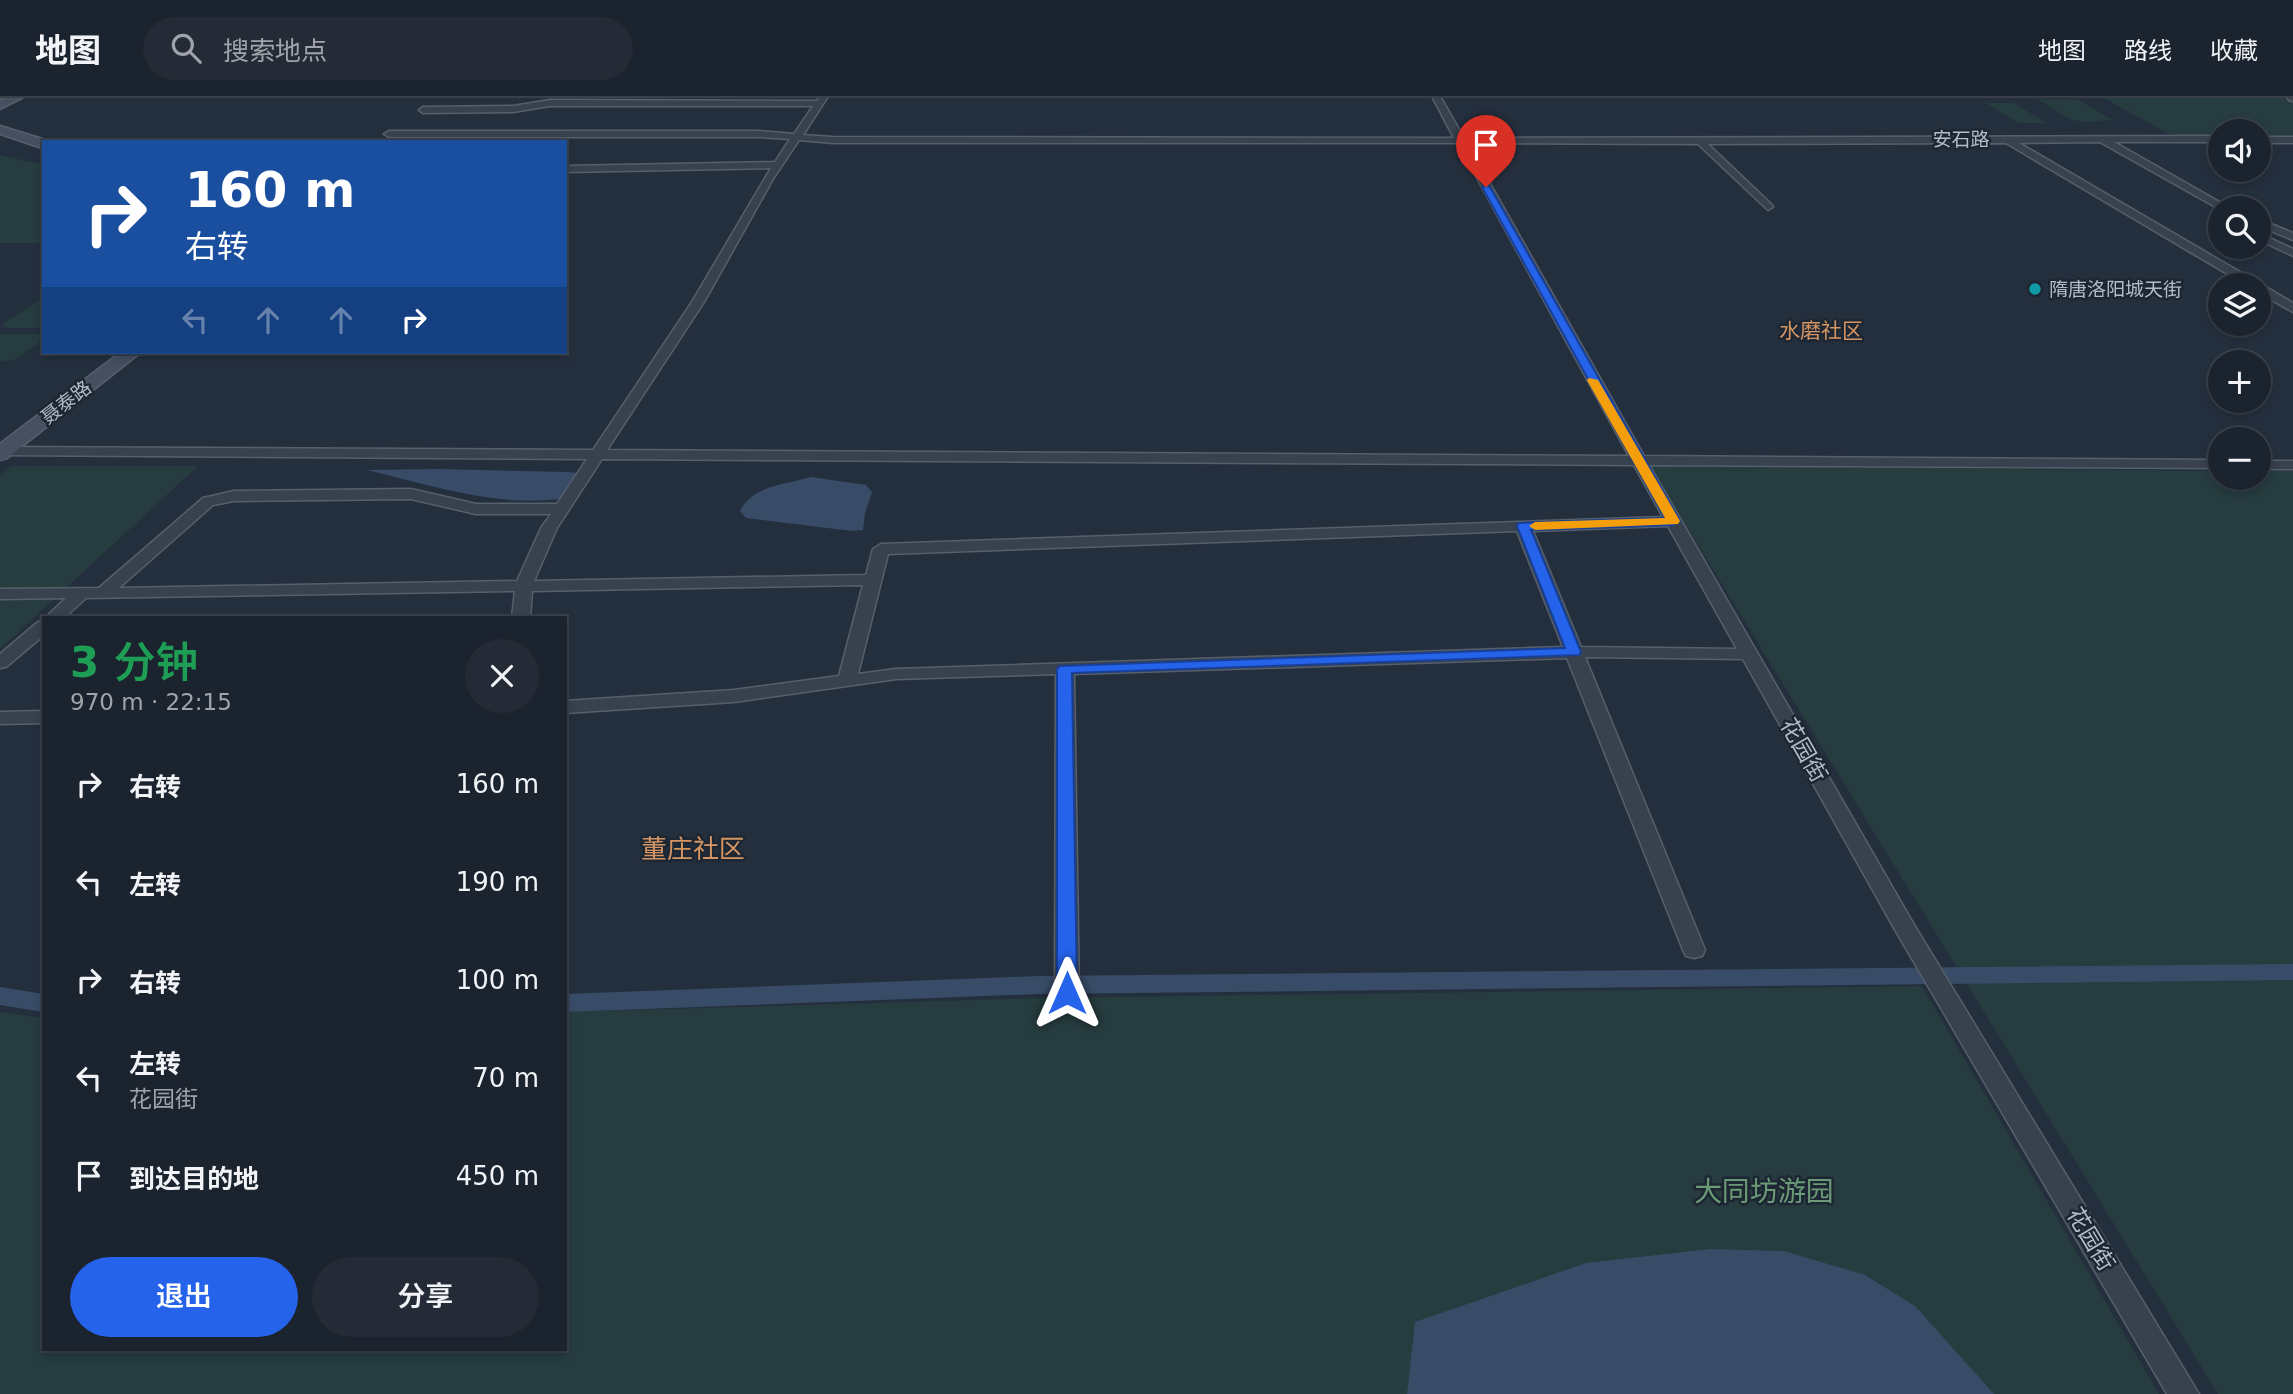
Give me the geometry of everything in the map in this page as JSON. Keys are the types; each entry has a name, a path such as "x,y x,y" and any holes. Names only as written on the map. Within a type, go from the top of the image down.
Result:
{"main road":[{"path":"0,105 16,98"},
{"path":"0,130 42,143"},
{"name":"聂泰路","path":"1,445 106,354"},
{"name":"聂泰路","path":"1,445 129,354"}],"street":[{"path":"412,118 439,98"},
{"name":"花园街","path":"1437,98 1639,461 1912,939 2184,1394"},
{"path":"423,110 513,109 550,103 752,105 821,101"},
{"path":"521,616 524,584 549,528 698,302 778,165 821,101"},
{"path":"381,140 400,126"},
{"name":"安石路","path":"389,134 759,134 833,140 2208,139"},
{"path":"2006,138 2234,273"},
{"path":"2102,139 2208,200"},
{"path":"2271,139 2293,140"},
{"path":"1700,141 1768,208"},
{"path":"567,169 778,165"},
{"path":"2271,227 2293,237"},
{"path":"2271,242 2293,253"},
{"path":"2271,295 2293,308"},
{"path":"1,445 596,455 2208,464"},
{"path":"2271,465 2293,465"},
{"path":"103,593 208,501 234,496 411,494 476,509 562,509"},
{"path":"847,681 881,549 1673,521"},
{"path":"1523,526 1694,950"},
{"path":"0,594 260,592 524,584 873,580"},
{"path":"55,616 82,593"},
{"path":"0,663 42,628"},
{"path":"567,707 734,696 896,674 1574,652 1749,654"},
{"path":"1065,669 1067,993"},
{"path":"0,718 42,718"}],"green space":[{"path":"2104,98 2284,98 2293,102 2293,137 2271,137 2271,119 2208,119 2208,137 2174,137"},
{"path":"2037,99 2077,99 2113,120 2071,120"},
{"path":"1986,103 2014,103 2046,123 2018,123"},
{"path":"0,155 42,165 42,243 0,243"},
{"path":"42,298 42,328 8,328 1,325"},
{"path":"0,334 42,334 42,340 16,359 0,362"},
{"path":"1649,465 2208,471 2208,490 2271,490 2271,471 2293,471 2293,1394 2218,1394"},
{"path":"11,466 198,466 0,649 0,475"},
{"name":"大同坊游园","path":"1922,986 2159,1394 0,1394 0,1012 42,1018 42,1351 567,1351 567,1012 1043,998"}],"water":[{"path":"367,470 568,472 577,473 577,477 559,499 535,501 462,493"},
{"path":"811,477 866,485 872,492 863,530 852,531 746,518 740,511 746,502 761,491"},
{"path":"1711,1249 1784,1251 1865,1275 1915,1306 1994,1394 1407,1394 1415,1322 1586,1263"}],"waterway":[{"path":"567,1003 1040,985 2293,972"},
{"path":"0,996 42,1003"}],"slow traffic":[{"path":"1535,526 1673,521 1593,380"}],"place":[{"name":"隋唐洛阳城天街","path":"2035,289"}],"district":[{"name":"水磨社区","path":"1821,331"},
{"name":"董庄社区","path":"693,849"}],"route":[{"path":"1067,993 1065,669 1574,652 1523,526 1673,521 1486,187"}]}
